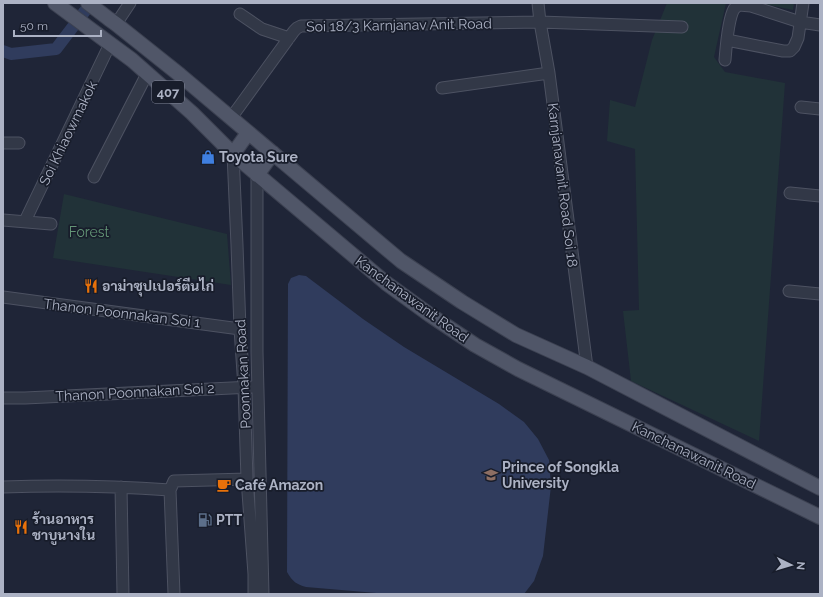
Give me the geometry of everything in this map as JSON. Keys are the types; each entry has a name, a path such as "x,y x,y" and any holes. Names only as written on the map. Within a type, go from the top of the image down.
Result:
{"main road":[{"name":"Kanchanawanit Road","path":"88,3 180,75 401,261 462,302 516,335 587,367 820,488"},
{"name":"Kanchanawanit Road","path":"57,4 132,60 257,175 386,283 430,316 475,345 518,369 820,517"},
{"path":"233,154 248,132"},
{"path":"257,175 273,153"}],"street":[{"path":"112,22 130,3"},
{"name":"Karnjanavanit Road Soi 18","path":"538,3 549,73 587,367"},
{"path":"727,40 782,51 790,51 796,43 804,3"},
{"path":"725,60 727,40 733,12 739,5 751,6 800,22 820,25"},
{"path":"240,14 262,29 289,38"},
{"name":"Soi 18/3 Karnjanav Anit Road","path":"231,118 289,38 297,28 304,26 540,22 682,27"},
{"name":"Soi Khiaowmakok","path":"25,222 105,40"},
{"path":"442,88 549,73"},
{"path":"94,177 148,74"},
{"path":"801,108 820,109"},
{"path":"3,143 19,143"},
{"name":"Poonnakan Road","path":"233,154 247,479 254,574 254,594"},
{"name":"Poonnakan Road","path":"257,175 257,352 262,594"},
{"path":"790,193 820,196"},
{"path":"3,220 51,224"},
{"path":"789,291 820,294"},
{"name":"Thanon Poonnakan Soi 1","path":"3,297 240,328"},
{"name":"Thanon Poonnakan Soi 2","path":"3,398 258,386"},
{"path":"174,594 170,490 174,481 247,479"},
{"path":"3,487 121,487 170,490"},
{"path":"121,487 123,594"}],"green space":[{"path":"667,3 726,3 714,57 725,72 785,83 759,441 631,381 623,311 639,310 635,149 607,141 610,100 635,107 652,40"},
{"path":"760,3 794,3 793,10"},
{"name":"Forest","path":"64,194 227,234 231,285 53,258"}],"water":[{"name":"Prince of Songkla University","path":"299,275 306,276 363,319 404,347 499,404 524,422 538,439 549,460 551,486 543,556 534,581 524,594 388,594 306,587 295,582 289,575 287,572 288,284 291,278"}],"waterway":[{"path":"3,51 11,54 56,49 91,3"}],"place":[{"name":"Toyota Sure","path":"208,157"},
{"name":"อาม่าซุปเปอร์ตีนไก่","path":"91,286"},
{"name":"Prince of Songkla University","path":"491,475"},
{"name":"Café Amazon","path":"224,485"},
{"name":"PTT","path":"205,520"},
{"name":"ร้านอาหาร ชาบูนางใน","path":"21,527"}]}
